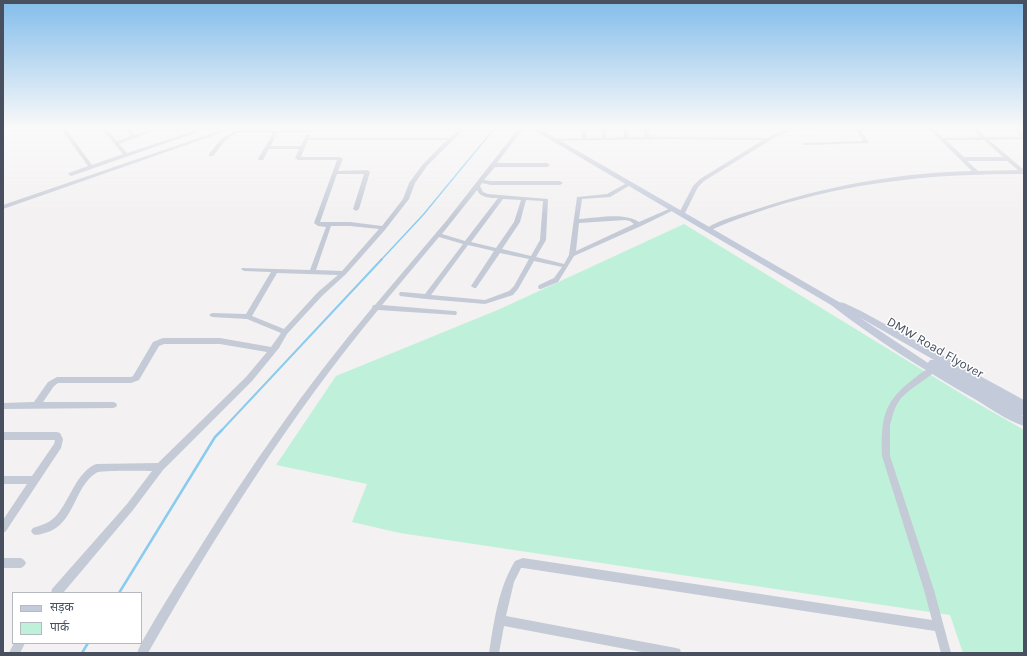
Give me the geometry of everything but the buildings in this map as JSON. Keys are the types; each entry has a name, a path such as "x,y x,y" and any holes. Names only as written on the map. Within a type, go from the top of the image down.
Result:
{"main road":[{"path":"586,160 682,213 834,303 858,313 1024,404"},
{"path":"834,303 858,323 932,370 1024,422"},
{"name":"DMW Road Flyover","path":"834,303 936,365 1024,412"}],"street":[{"path":"86,160 91,167"},
{"path":"71,174 113,160"},
{"path":"3,199 5,207 142,160"},
{"path":"340,160 316,222 320,225 358,224 383,228"},
{"path":"57,592 130,506 160,467 249,378 285,332 320,294 344,274 406,200 414,180 431,160"},
{"path":"142,653 181,584 263,459 325,372 375,307 438,235 497,160"},
{"path":"682,213 696,186 702,180 736,160"},
{"path":"963,160 976,172"},
{"path":"1009,160 1024,172"},
{"path":"493,165 547,165"},
{"path":"335,173 367,172 356,209"},
{"path":"709,229 785,201 850,184 908,176 976,172 1024,172"},
{"path":"479,183 560,183"},
{"path":"402,294 481,302 491,301 513,291 543,240 546,201 542,199 501,198 484,195 479,183"},
{"path":"542,287 556,280 572,255 578,221 579,199 581,197 608,196 629,184"},
{"path":"426,297 501,198"},
{"path":"474,286 517,222 524,199"},
{"path":"572,255 673,209"},
{"path":"578,221 625,218 632,220 639,225"},
{"path":"312,272 329,225"},
{"path":"438,235 566,266"},
{"path":"244,269 274,272 344,274"},
{"path":"248,317 274,272"},
{"path":"375,307 454,313"},
{"path":"212,315 248,317 285,332"},
{"path":"36,406 51,384 57,380 131,380 136,378 156,344 163,341 220,341 272,350"},
{"path":"932,370 900,392 891,404 886,439 886,456 929,590 937,626 946,653"},
{"path":"3,406 112,405"},
{"path":"3,436 57,436 59,439 58,445 3,528"},
{"path":"36,531 45,530 57,522 88,475 96,468 160,467"},
{"path":"3,480 34,480"},
{"path":"3,563 21,563"},
{"path":"494,653 499,620 515,568 518,564 523,563 937,626"},
{"path":"499,620 676,653"},
{"path":"14,653 19,644"}],"green space":[{"path":"684,224 970,399 1024,430 1024,653 963,653 950,615 400,533 352,522 367,484 276,465 336,376 500,309"}],"waterway":[{"path":"381,260 423,215 469,160"},
{"path":"221,431 382,259"},
{"path":"120,592 215,437 221,431"},
{"path":"82,653 87,644"}]}
